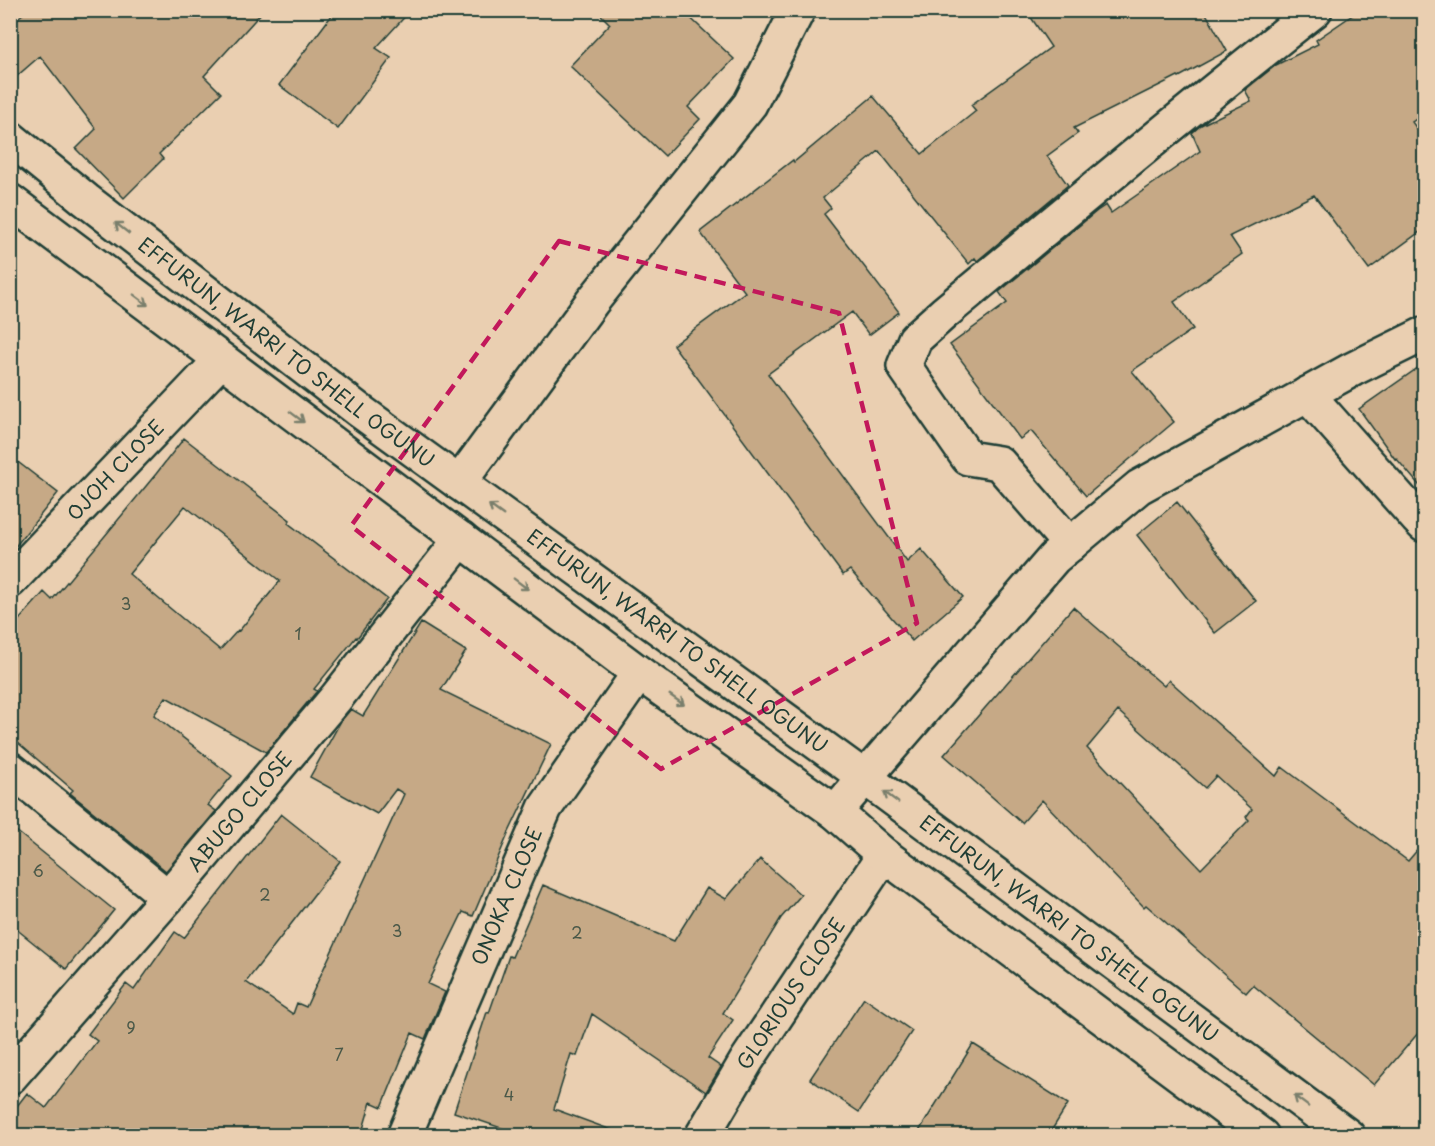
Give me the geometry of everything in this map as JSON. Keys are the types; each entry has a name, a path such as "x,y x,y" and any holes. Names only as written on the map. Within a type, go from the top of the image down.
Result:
{"street":[{"path":"459,483 592,302 750,104 798,10"},
{"path":"1070,545 999,463 968,458 904,366 915,339 1119,168 1315,10"},
{"name":"EFFURUN, WARRI TO SHELL OGUNU","path":"10,138 86,200 351,404 864,777 1348,1136"},
{"path":"10,201 639,673 835,812 884,855 1262,1136"},
{"path":"835,812 1054,558 1139,488 1353,369 1425,334"},
{"name":"OJOH CLOSE","path":"10,581 221,360"},
{"path":"1307,394 1425,525"},
{"name":"ABUGO CLOSE","path":"10,1077 168,897 336,698 461,539"},
{"name":"ONOKA CLOSE","path":"404,1136 545,808 639,673"},
{"path":"10,769 168,897"},
{"name":"GLORIOUS CLOSE","path":"702,1136 747,1060 884,855"}],"highlighted area":[{"path":"559,241 839,313 917,623 661,769 351,526"}],"building":[{"path":"28,10 264,10 204,76 221,93 159,154 163,159 124,198 76,149 96,129 40,56 10,82 10,24"},
{"path":"411,10 376,48 391,58 338,129 279,85 335,11"},
{"path":"596,10 682,10 734,59 688,107 700,119 665,156 570,66 610,24"},
{"path":"1026,10 1204,10 1227,51 1074,128 1078,133 1047,156 1068,185 977,261 975,258 969,264 879,151 823,198 831,208 824,214 899,312 869,335 852,312 768,374 907,562 921,549 963,597 912,641 850,570 843,575 673,345 745,292 700,232 793,160 794,162 873,96 922,154 976,111 971,105 1051,47"},
{"path":"1360,10 1425,10 1425,113 1412,122 1425,140 1425,228 1369,269 1314,195 1230,236 1242,254 1174,302 1193,329 1132,371 1174,422 1086,496 1031,431 1020,439 950,345 1007,303 999,292 1097,211 1106,205 1111,213 1200,151 1192,133 1201,125 1251,101 1245,90 1276,65 1318,44 1316,40"},
{"path":"1425,363 1425,492 1395,459 1359,409"},
{"path":"184,438 290,520 288,523 387,599 314,689 317,691 266,752 166,697 154,715 232,776 208,805 216,811 166,871 70,793 73,790 10,736 10,630 44,592 52,600","holes":["185,506 280,581 239,631 220,650 129,574"]},
{"path":"10,456 58,493 10,553"},
{"path":"1177,502 1256,601 1215,633 1137,535"},
{"path":"1073,607 1164,686 1169,680 1276,776 1282,767 1408,861 1425,841 1425,1025 1374,1085 1253,985 1246,993 1146,905 1144,907 1042,800 1022,823 944,755","holes":["1118,711 1205,788 1216,776 1252,809 1246,817 1249,820 1201,869 1087,748"]},
{"path":"421,623 466,651 441,690 551,744 509,832 473,916 463,912 428,984 445,992 425,1039 412,1033 382,1107 371,1102 361,1136 10,1136 10,1115 27,1093 46,1108 97,1041 88,1034 126,984 134,990 175,932 184,938 281,814 340,861 246,982 293,1014 297,1003 306,1007 404,794 396,789 377,814 310,777 341,721 351,709 363,716"},
{"path":"10,826 114,910 66,969 10,924"},
{"path":"760,859 801,895 781,918 723,1013 733,1020 708,1058 721,1067 706,1092 592,1014 577,1056 571,1054 554,1109 617,1132 617,1136 525,1136 454,1112 487,1012 489,1013 509,956 512,957 543,885 674,941 707,888 726,899"},
{"path":"864,998 912,1031 859,1112 810,1079"},
{"path":"973,1044 1068,1104 1048,1136 916,1136"}]}
